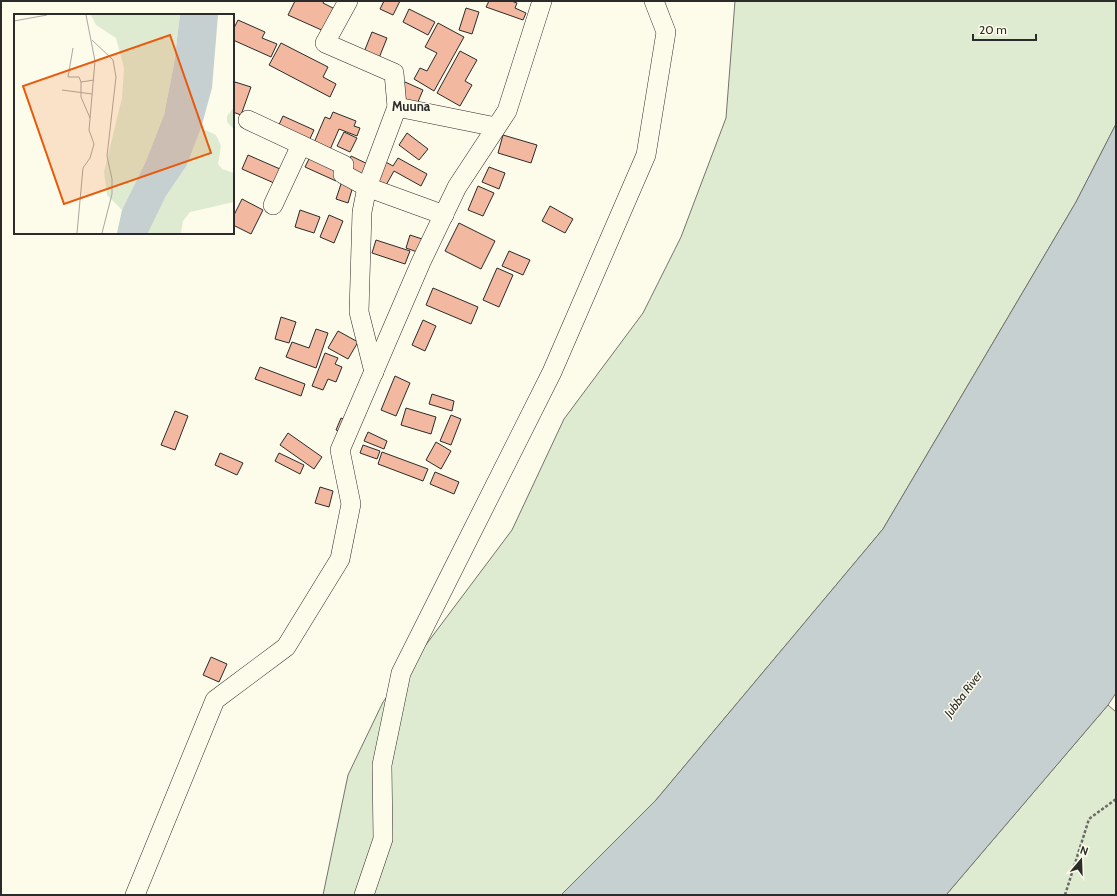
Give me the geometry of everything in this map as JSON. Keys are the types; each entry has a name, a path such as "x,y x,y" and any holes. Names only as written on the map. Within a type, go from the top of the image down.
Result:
{"street":[{"path":"348,1 325,43 394,72 397,107 367,187 362,212 359,312 374,372"},
{"path":"135,895 215,700 286,647 340,559 351,504 340,450 421,262 457,187 506,111 542,1"},
{"path":"364,895 383,839 382,765 401,673 552,372 646,155 666,32 654,1"},
{"path":"397,107 496,127"},
{"path":"248,120 344,165 343,174 367,187 444,215"},
{"path":"273,205 301,145"}],"path":[{"path":"1065,895 1089,819 1116,799"}],"green space":[{"path":"735,1 1116,1 1116,124 1076,202 883,529 656,800 561,895 323,895 348,775 383,702 512,530 564,419 643,313 681,237 726,118"},
{"path":"1108,705 1116,712 1116,895 946,895"}],"water":[{"name":"Jubba River","path":"1116,124 1116,693 1108,705 946,895 561,895 656,800 883,529 1076,202"}],"building":[{"path":"295,1 324,1 323,3 335,9 326,32 288,15"},
{"path":"384,1 400,1 393,15 380,9"},
{"path":"489,1 511,1 517,3 515,8 526,13 523,20 486,7"},
{"path":"466,8 479,12 472,34 459,30"},
{"path":"409,9 435,22 428,35 403,22"},
{"path":"238,20 265,32 262,38 277,44 271,57 234,40 234,28"},
{"path":"438,23 464,37 434,91 414,79 420,68 427,71 437,53 425,47"},
{"path":"372,32 387,38 377,63 362,57"},
{"path":"281,43 328,67 323,77 336,84 330,97 269,65"},
{"path":"460,51 477,60 465,81 472,85 460,106 437,93"},
{"path":"235,82 251,87 241,115 234,112"},
{"path":"405,82 423,90 417,104 399,96"},
{"path":"333,112 356,121 354,126 360,128 357,136 339,129 329,152 313,145 325,117 330,119"},
{"path":"283,116 314,130 308,143 277,129"},
{"path":"344,132 357,138 350,152 337,146"},
{"path":"407,133 428,149 419,160 399,145"},
{"path":"503,135 537,145 531,163 498,153"},
{"path":"312,153 342,167 336,181 305,167"},
{"path":"248,155 280,169 274,183 242,169"},
{"path":"351,156 374,167 369,180 345,169"},
{"path":"398,158 427,174 421,186 394,171 385,187 371,180 382,160 393,166"},
{"path":"489,167 505,173 499,189 482,182"},
{"path":"343,178 354,183 348,203 336,199"},
{"path":"478,186 494,193 483,216 468,210"},
{"path":"242,199 263,210 251,234 234,226 234,215"},
{"path":"550,206 573,219 565,233 542,221"},
{"path":"300,210 320,217 314,233 295,227"},
{"path":"329,215 343,221 334,243 320,237"},
{"path":"459,223 495,241 481,269 445,251"},
{"path":"410,235 425,240 420,253 406,248"},
{"path":"376,240 410,251 405,264 372,253"},
{"path":"509,251 530,260 523,275 502,266"},
{"path":"497,268 513,275 499,307 483,300"},
{"path":"433,288 478,307 471,324 426,305"},
{"path":"281,317 296,322 289,343 275,339"},
{"path":"423,320 436,326 425,351 412,345"},
{"path":"316,329 328,333 316,368 286,357 292,342 309,348"},
{"path":"338,331 358,342 348,359 328,348"},
{"path":"325,353 338,358 335,364 342,367 336,382 328,379 323,390 312,386"},
{"path":"260,367 305,384 301,396 255,379"},
{"path":"395,376 410,383 396,416 381,410"},
{"path":"432,394 454,401 452,411 429,404"},
{"path":"406,408 436,417 431,434 401,425"},
{"path":"175,411 188,416 175,450 161,445"},
{"path":"451,415 461,419 451,445 440,441"},
{"path":"341,418 348,421 343,433 336,430"},
{"path":"368,432 387,441 384,449 364,441"},
{"path":"288,433 322,457 314,469 280,445"},
{"path":"436,442 451,451 441,469 426,460"},
{"path":"363,445 380,451 377,459 360,453"},
{"path":"382,452 428,469 423,481 378,464"},
{"path":"220,453 243,463 237,475 215,465"},
{"path":"279,453 304,465 300,474 275,461"},
{"path":"435,472 459,482 454,494 430,484"},
{"path":"320,487 333,491 329,507 315,503"},
{"path":"211,657 227,664 219,682 203,675"}],"district":[{"name":"Muuna","path":"411,106"}]}
